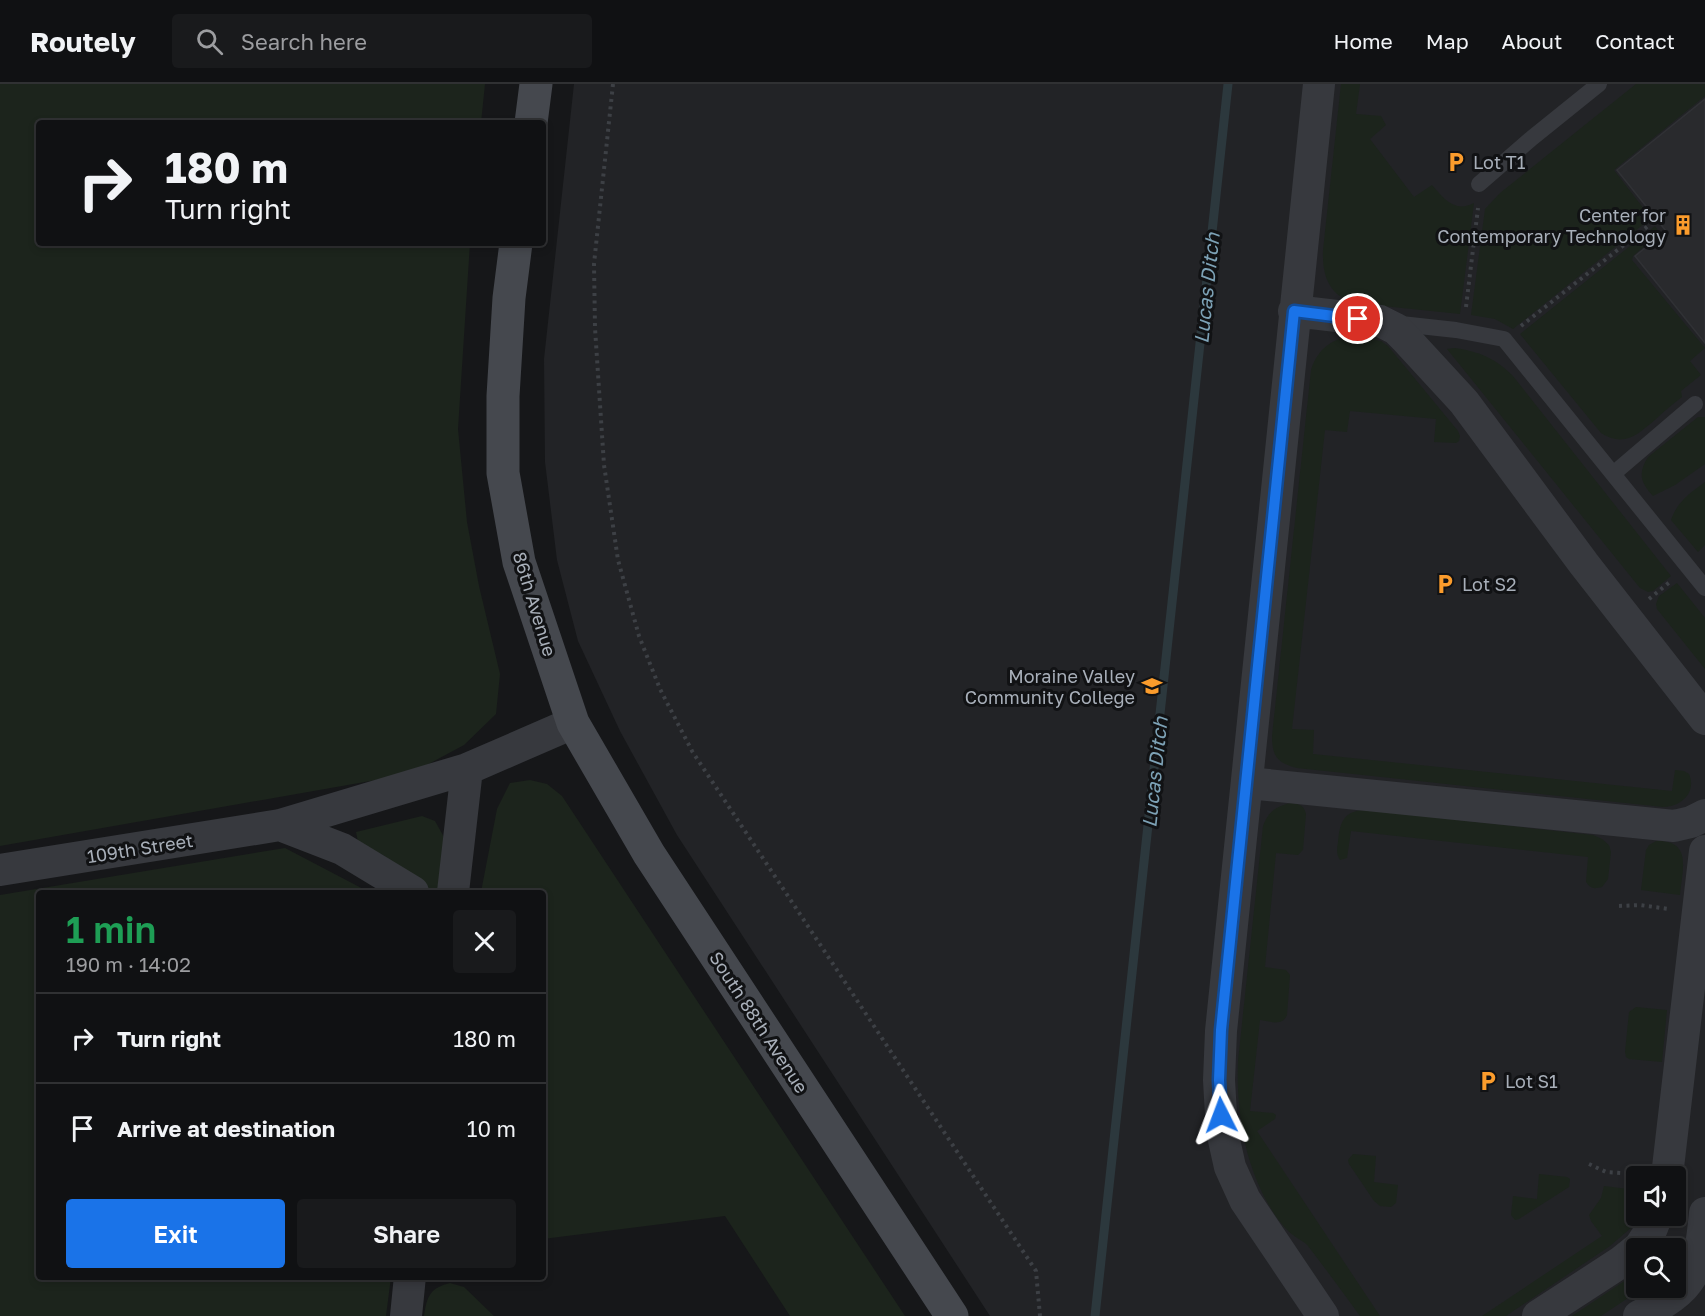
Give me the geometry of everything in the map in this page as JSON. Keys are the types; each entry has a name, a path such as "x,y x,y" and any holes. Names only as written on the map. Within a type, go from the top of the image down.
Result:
{"street":[{"path":"531,120 536,84"},
{"path":"1319,84 1221,1030 1219,1080 1224,1140 1230,1167 1245,1200 1323,1316"},
{"name":"86th Avenue","path":"516,246 509,298 502,396 503,473 519,562 573,723"},
{"path":"1294,311 1380,321 1396,329 1464,402 1584,564 1705,719"},
{"path":"453,890 467,769 573,723"},
{"name":"South 88th Avenue","path":"573,723 649,854 952,1316"},
{"name":"109th Street","path":"0,870 280,825 467,769"},
{"path":"1248,783 1674,826 1692,822 1705,815"},
{"path":"280,825 342,849 410,890"},
{"path":"1654,1166 1705,851"},
{"path":"1639,1316 1656,1308 1682,1289 1693,1275 1701,1253 1705,1213"},
{"path":"1538,1316 1626,1258"},
{"path":"406,1316 410,1280"},
{"path":"1633,1316 1646,1298"}],"lane":[{"path":"1479,184 1599,84"},
{"path":"1380,321 1456,330 1504,339 1705,588"},
{"path":"1613,474 1695,404"}],"path":[{"path":"613,84 594,264 595,328 604,465 618,560 639,636 660,689 692,751 1036,1271 1040,1316"},
{"path":"1465,314 1479,206"},
{"path":"1504,339 1657,219"},
{"path":"1645,603 1689,568"},
{"path":"1619,906 1640,905 1676,910"},
{"path":"1589,1164 1606,1172 1626,1173"}],"shaded area":[{"path":"0,84 485,84 481,120 36,120 36,246 470,246 458,429 467,522 479,586 500,674 496,714 464,745 410,774 0,846"},
{"name":"Moraine Valley Community College","path":"574,84 1705,84 1705,1316 990,1316 677,835 620,731 578,641 557,560 545,462 544,359"},
{"path":"1341,84 1360,84 1356,114 1381,116 1386,125 1370,139 1414,197 1432,185 1450,203 1467,206 1474,203 1460,314 1354,303 1338,295 1328,282 1323,250"},
{"path":"1636,84 1705,84 1705,96 1614,170 1644,209 1638,214 1645,223 1513,329 1495,319 1471,315 1485,209 1500,193"},
{"path":"1655,226 1660,233 1633,256 1632,260 1705,348 1690,361 1701,375 1681,391 1682,397 1643,430 1631,437 1617,439 1601,433 1520,334"},
{"path":"1354,336 1381,341 1388,346 1460,436 1456,443 1434,442 1436,419 1350,411 1347,432 1325,430 1292,729 1314,730 1313,754 1672,791 1675,770 1684,771 1689,774 1691,787 1681,801 1663,807 1297,768 1277,758 1273,749 1272,736 1311,370 1322,350 1327,346 1339,339"},
{"path":"1455,348 1487,357 1513,376 1671,576 1653,591 1648,592 1640,588 1447,349"},
{"path":"1698,417 1705,417 1705,464 1675,485 1653,496 1645,486 1642,477 1648,457"},
{"path":"1705,482 1705,545 1698,552 1671,520 1680,503"},
{"path":"1677,583 1705,618 1705,669 1657,609 1659,596"},
{"path":"530,780 547,784 562,796 905,1316 790,1316 725,1216 546,1239 546,890 481,890 497,809 510,783"},
{"path":"1291,803 1301,805 1306,814 1303,850 1298,855 1276,853 1265,967 1286,970 1290,975 1287,1015 1279,1022 1260,1020 1250,1111 1276,1115 1275,1119 1257,1131 1380,1316 1360,1316 1308,1246 1281,1223 1256,1179 1244,1141 1239,1101 1238,1061 1263,826 1273,810"},
{"path":"1366,810 1593,835 1609,845 1611,852 1608,879 1602,887 1597,888 1593,888 1586,882 1588,857 1351,831 1347,858 1340,860 1337,849 1344,819 1352,813"},
{"path":"422,816 435,821 445,839 443,885 439,890 427,890 383,855 369,850 358,842 356,832"},
{"path":"1656,841 1668,842 1680,851 1683,867 1680,895 1641,890 1646,850"},
{"path":"285,848 365,890 36,890 36,1280 391,1280 386,1316 0,1316 0,895"},
{"path":"1636,1007 1667,1010 1662,1062 1626,1057 1629,1012"},
{"path":"1353,1154 1376,1156 1374,1182 1398,1185 1396,1203 1391,1207 1380,1206 1374,1201 1349,1164 1348,1160"},
{"path":"1539,1174 1567,1177 1570,1179 1569,1187 1515,1220 1511,1215 1513,1196 1537,1199"},
{"path":"1604,1186 1626,1189 1626,1226 1632,1227 1610,1246 1506,1316 1482,1316 1602,1236 1589,1215 1601,1198"},
{"path":"1626,1280 1626,1298 1628,1298 1601,1316 1572,1316"},
{"path":"450,1283 464,1287 494,1316 424,1316 427,1303 434,1290"}],"building":[{"name":"Center for Contemporary Technology","path":"1705,99 1705,343 1635,256 1666,231 1617,170"}],"waterway":[{"name":"Lucas Ditch","path":"1095,1316 1228,84"}],"place":[{"name":"Lot T1","path":"1456,162"},
{"name":"Center for Contemporary Technology","path":"1683,225"},
{"name":"Lot S2","path":"1445,584"},
{"name":"Moraine Valley Community College","path":"1152,686"},
{"name":"Lot S1","path":"1488,1081"}],"route":[{"path":"1221,1115 1219,1080 1221,1030 1294,311 1358,319"}]}
